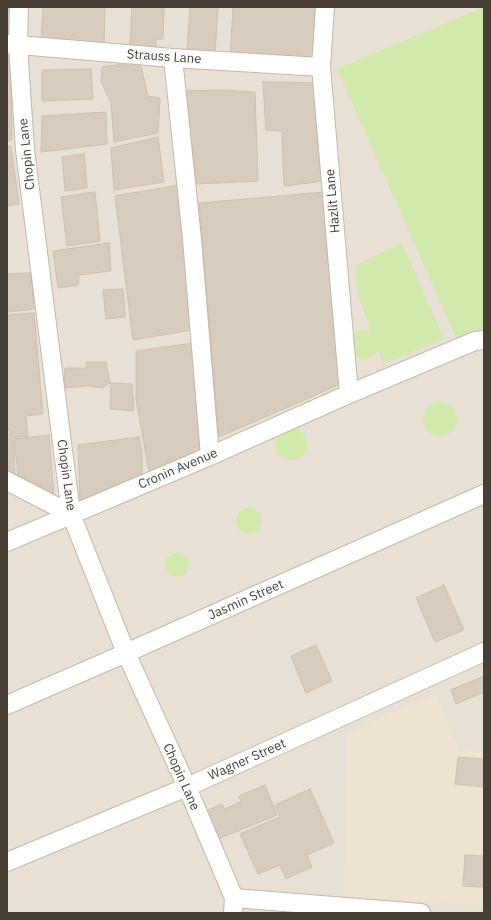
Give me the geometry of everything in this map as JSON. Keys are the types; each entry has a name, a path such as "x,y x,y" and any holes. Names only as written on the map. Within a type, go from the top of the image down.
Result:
{"street":[{"name":"Chopin Lane","path":"19,7 13,45 71,514 126,653 187,787 233,906"},
{"name":"Hazlit Lane","path":"325,7 322,67 349,394"},
{"name":"Strauss Lane","path":"13,45 172,58 322,67"},
{"path":"172,58 192,239 210,456"},
{"name":"Cronin Avenue","path":"7,542 210,456 349,394 475,341 484,340"},
{"path":"7,481 71,514"},
{"name":"Jasmin Street","path":"7,705 484,494"},
{"name":"Wagner Street","path":"7,862 187,787 484,652"},
{"path":"233,906 421,913"}],"shaded area":[{"path":"7,7 484,7 484,913 7,913"},
{"path":"435,694 459,750 484,753 484,906 344,896 347,733"}],"green space":[{"path":"484,7 484,328 457,340 337,69"},
{"path":"402,243 444,339 383,364 378,350 371,357 362,359 354,355 351,338 359,331 371,331 357,292 356,265"},
{"path":"437,402 443,402 452,407 456,413 456,425 452,431 443,436 437,436 428,431 423,422 423,416 428,407"},
{"path":"294,428 303,433 306,438 307,449 301,458 296,460 282,458 276,450 276,439 279,434"},
{"path":"249,508 258,512 262,521 258,530 249,534 240,530 236,521 240,512"},
{"path":"177,553 186,556 189,565 186,574 177,577 168,574 165,565 168,556"}],"building":[{"path":"7,7 11,7 10,39 7,39"},
{"path":"43,7 105,7 104,48 41,40"},
{"path":"132,7 164,7 163,39 156,39 156,50 130,47"},
{"path":"190,7 218,7 215,54 187,52"},
{"path":"233,7 318,7 314,62 230,57"},
{"path":"7,53 10,53 12,140 7,141"},
{"path":"140,62 148,96 160,98 158,133 114,142 111,103 101,81 102,67"},
{"path":"91,69 93,99 42,101 42,70"},
{"path":"263,82 316,83 325,181 284,186 282,131 266,130"},
{"path":"221,90 255,92 258,181 197,184 185,91"},
{"path":"106,112 107,144 41,152 42,116"},
{"path":"158,137 164,182 114,190 111,148"},
{"path":"7,146 11,146 19,204 7,206"},
{"path":"84,154 87,188 65,191 62,157"},
{"path":"179,185 192,330 133,340 115,196"},
{"path":"95,192 100,241 67,246 61,197"},
{"path":"325,192 341,384 219,437 199,203"},
{"path":"109,243 111,271 79,275 78,285 58,288 53,251"},
{"path":"31,273 34,309 7,312 7,274"},
{"path":"123,289 125,317 106,319 103,290"},
{"path":"34,313 43,414 26,416 28,436 10,438 10,430 7,431 7,315"},
{"path":"193,343 203,455 150,477 136,399 136,351"},
{"path":"86,362 106,362 110,383 103,388 88,386 64,388 65,368 86,368"},
{"path":"111,383 132,384 134,411 110,409"},
{"path":"7,432 8,439 13,440 15,474 7,474"},
{"path":"49,435 54,498 9,475 18,475 14,439"},
{"path":"139,437 142,453 142,477 80,502 78,445"},
{"path":"444,585 464,630 435,642 416,598"},
{"path":"316,645 332,681 306,693 291,656"},
{"path":"484,676 484,692 456,704 451,690"},
{"path":"458,757 484,759 484,787 455,784"},
{"path":"265,785 277,815 218,839 206,811 222,804 224,809 241,802 239,796"},
{"path":"310,789 334,843 307,855 312,867 286,879 280,865 258,874 240,834 280,817 275,805"},
{"path":"465,855 484,856 484,887 463,886"}]}
